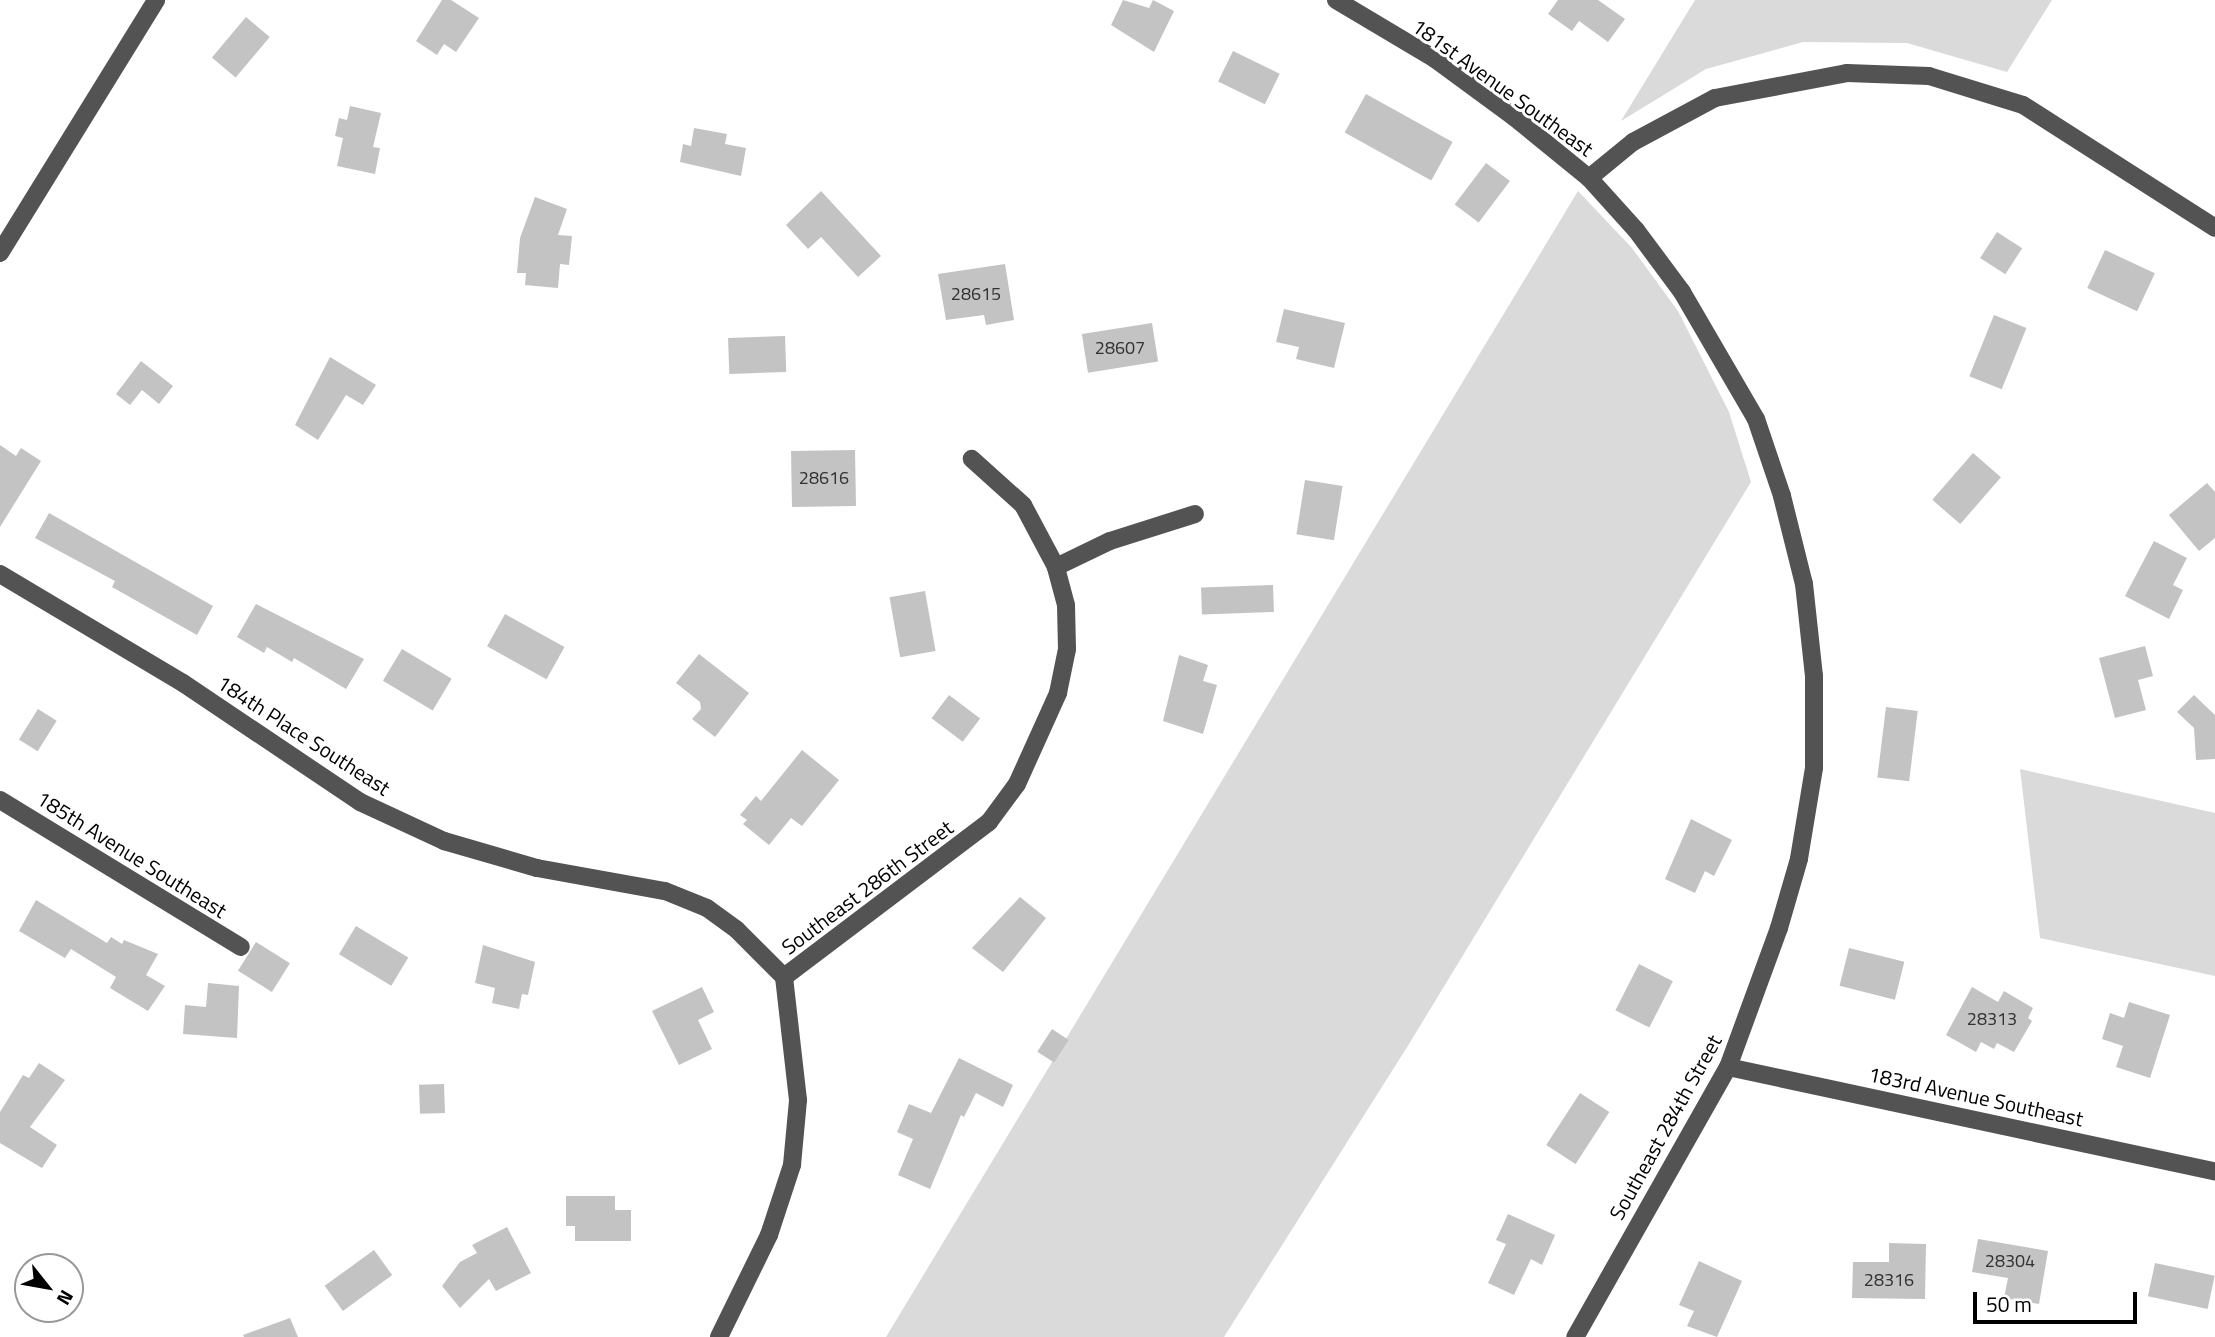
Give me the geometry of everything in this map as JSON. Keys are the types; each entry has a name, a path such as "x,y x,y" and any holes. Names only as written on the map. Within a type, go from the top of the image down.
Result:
{"street":[{"path":"0,253 156,0"},
{"name":"181st Avenue Southeast","path":"1336,0 1435,59 1589,178 1636,230 1682,292 1756,419 1782,496 1804,584 1814,676 1814,768"},
{"path":"1589,178 1633,142 1715,98 1847,73 1929,76 2023,105 2215,228"},
{"name":"Southeast 286th Street","path":"719,1337 769,1235 792,1165 798,1100 784,977 989,822 1017,784 1058,693 1066,649 1066,605 1056,567 1023,505 972,459"},
{"path":"1056,567 1110,541 1195,514"},
{"name":"184th Place Southeast","path":"0,574 183,683 360,803 444,841 537,867 676,895 707,908 737,930 784,977"},
{"name":"Southeast 284th Street","path":"1575,1337 1728,1067 1759,990 1799,859 1814,768"},
{"name":"185th Avenue Southeast","path":"0,800 241,947"},
{"name":"183rd Avenue Southeast","path":"1728,1067 2215,1171"}],"shaded area":[{"path":"1695,0 2052,0 2007,72 1907,43 1803,42 1706,69 1621,121"},
{"path":"1578,191 1632,248 1678,311 1729,412 1751,482 1409,1044 1224,1337 886,1337"},
{"path":"2020,769 2215,813 2215,976 2040,938"}],"building":[{"path":"442,0 451,0 479,18 456,52 444,44 437,55 416,41"},
{"path":"1123,0 1149,8 1153,0 1174,11 1154,52 1111,25"},
{"path":"1558,0 1598,0 1625,19 1608,42 1579,21 1572,31 1548,14"},
{"path":"246,17 270,37 236,78 212,58"},
{"path":"1233,51 1280,74 1265,104 1218,82"},
{"path":"1366,94 1453,142 1431,180 1345,132"},
{"path":"350,106 381,113 373,147 380,148 375,174 337,166 343,138 335,136 339,118 347,120"},
{"path":"694,128 727,134 725,144 746,148 741,176 680,162 683,144 691,146"},
{"path":"1486,163 1510,181 1479,223 1455,205"},
{"path":"821,191 881,256 858,277 821,237 808,249 786,225"},
{"path":"535,197 567,209 558,235 572,236 569,265 560,264 558,288 525,285 526,273 517,273 520,238"},
{"path":"1997,232 2022,248 2005,274 1980,258"},
{"path":"2105,250 2155,273 2137,311 2087,288"},
{"path":"1005,264 1014,320 986,325 984,315 946,320 938,274"},
{"path":"1284,309 1345,323 1334,368 1296,359 1299,347 1276,342"},
{"path":"1994,315 2026,328 2002,389 1969,376"},
{"path":"1152,323 1158,362 1088,373 1082,334"},
{"path":"785,336 786,372 729,374 728,338"},
{"path":"330,357 376,385 363,405 346,395 318,440 295,425"},
{"path":"141,361 173,386 159,404 142,390 130,405 116,394"},
{"path":"0,445 16,456 21,448 41,461 0,527"},
{"path":"855,450 856,506 792,507 791,451"},
{"path":"1973,453 2001,477 1960,524 1932,500"},
{"path":"1305,480 1343,486 1334,540 1296,534"},
{"path":"2207,483 2215,492 2215,538 2199,551 2169,515"},
{"path":"49,513 213,606 197,635 112,587 115,581 35,538"},
{"path":"2154,541 2187,558 2173,585 2183,590 2169,619 2125,596"},
{"path":"1273,585 1274,612 1202,614 1201,588"},
{"path":"925,591 936,651 900,657 890,597"},
{"path":"256,604 364,659 346,689 294,658 292,662 267,647 264,653 237,637"},
{"path":"505,614 564,647 547,679 487,646"},
{"path":"2145,646 2153,676 2138,680 2146,710 2115,718 2099,658"},
{"path":"402,649 452,679 433,711 383,681"},
{"path":"699,654 749,693 715,737 692,719 701,709 700,702 676,683"},
{"path":"1179,655 1208,665 1203,681 1217,685 1203,734 1163,721"},
{"path":"949,695 980,718 963,742 932,718"},
{"path":"2194,695 2215,715 2215,759 2196,760 2194,728 2177,712"},
{"path":"1886,707 1918,711 1909,781 1877,777"},
{"path":"38,709 57,721 38,751 19,740"},
{"path":"802,750 839,780 802,826 791,818 769,845 743,824 747,820 740,815 756,796 761,801"},
{"path":"1691,819 1732,840 1714,876 1705,871 1695,893 1665,879"},
{"path":"1020,897 1046,918 1003,972 972,948"},
{"path":"36,900 107,943 111,937 122,944 124,940 158,954 146,975 165,986 148,1011 110,988 116,977 71,949 65,958 19,931"},
{"path":"356,926 408,957 391,986 339,954"},
{"path":"256,942 290,963 272,992 238,971"},
{"path":"483,945 535,962 528,995 522,994 519,1009 492,1003 495,988 475,983"},
{"path":"1849,948 1904,962 1895,1000 1840,986"},
{"path":"1639,964 1673,981 1649,1028 1615,1010"},
{"path":"208,983 239,986 237,1038 183,1034 185,1005 206,1007"},
{"path":"702,987 714,1012 698,1020 712,1049 679,1065 652,1011"},
{"path":"1972,987 1998,1002 2004,991 2033,1008 2028,1018 2032,1021 2014,1052 1997,1043 1994,1049 1981,1042 1976,1052 1946,1035"},
{"path":"2129,1002 2170,1015 2150,1078 2116,1067 2123,1046 2102,1039 2110,1013 2124,1018"},
{"path":"1052,1029 1069,1040 1054,1063 1037,1052"},
{"path":"959,1058 1013,1085 1003,1107 976,1093 964,1117 961,1115 930,1189 898,1175 913,1139 897,1132 909,1104 931,1113"},
{"path":"39,1063 65,1080 30,1127 57,1145 42,1168 0,1143 0,1112 23,1075 29,1078"},
{"path":"444,1084 445,1113 420,1114 419,1085"},
{"path":"1580,1093 1609,1112 1576,1164 1546,1145"},
{"path":"566,1196 615,1196 615,1210 631,1210 631,1241 575,1241 575,1226 566,1226"},
{"path":"1508,1214 1555,1235 1542,1265 1531,1259 1514,1295 1488,1283 1506,1244 1496,1240"},
{"path":"507,1227 531,1273 496,1291 489,1279 460,1308 442,1286 460,1262 477,1253 472,1245"},
{"path":"1978,1239 2048,1251 2039,1304 2004,1298 2008,1278 1972,1272"},
{"path":"1889,1243 1926,1244 1925,1299 1852,1298 1853,1262 1889,1262"},
{"path":"374,1250 392,1275 343,1311 325,1286"},
{"path":"1699,1261 1742,1281 1717,1337 1687,1326 1694,1311 1679,1305"},
{"path":"2155,1263 2215,1276 2208,1309 2148,1296"},
{"path":"290,1318 298,1337 243,1335"}]}
